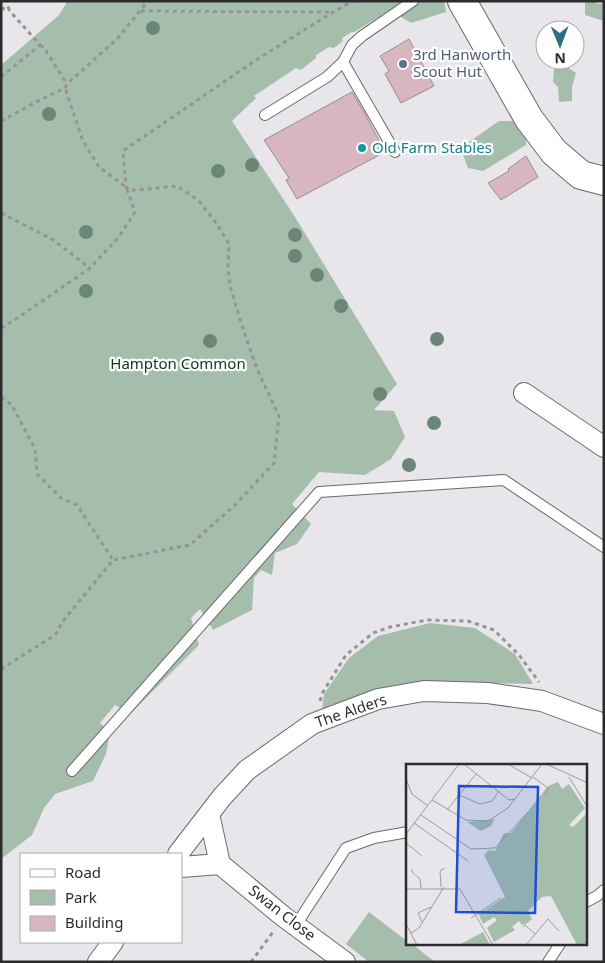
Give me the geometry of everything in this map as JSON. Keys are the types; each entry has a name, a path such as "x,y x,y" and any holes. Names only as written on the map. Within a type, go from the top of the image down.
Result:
{"street":[{"path":"462,1 529,120 554,152 593,178"},
{"path":"524,393 604,446"},
{"name":"The Alders","path":"179,853 222,797 247,770 312,724 378,699 424,691 488,693 542,701 604,724"},
{"path":"182,867 220,864 209,814"},
{"name":"Swan Close","path":"220,864 290,921 345,962"},
{"path":"98,962 111,943"}],"lane":[{"path":"265,115 326,77 343,62 352,45 362,36 412,1"},
{"path":"343,62 395,152"},
{"path":"72,771 319,492 504,480 604,547"},
{"path":"290,921 346,848 374,838 406,832"},
{"path":"588,901 600,893"},
{"path":"548,962 559,946"}],"path":[{"path":"8,1 9,10"},
{"path":"1,121 65,88 117,38 148,1"},
{"path":"1,328 90,268 119,237 135,212 126,187 123,151 253,62 354,1"},
{"path":"1,8 9,10 44,48 67,84"},
{"path":"141,11 333,12"},
{"path":"1,77 40,45"},
{"path":"1,669 55,635 113,560 190,545 236,504 274,463 279,416 258,369 230,286 229,244 217,224 198,200 177,186 130,190 100,167 83,141 65,88"},
{"path":"1,213 52,239 90,268"},
{"path":"1,396 12,405 35,449 37,474 61,498 77,505 113,560"},
{"path":"312,724 323,692 346,655 373,634 390,627 427,620 468,621 494,630 519,655 544,688 542,701"},
{"path":"251,962 290,921"}],"green space":[{"name":"Hampton Common","path":"65,1 444,1 446,12 411,23 401,17 394,8 342,38 343,41 334,48 329,47 316,55 316,58 301,70 296,68 254,96 256,98 232,121 295,217 397,384 374,410 394,411 405,437 391,459 365,475 319,472 292,504 311,524 297,544 275,553 272,575 261,570 254,578 252,610 213,630 200,609 191,618 199,645 130,714 115,705 100,723 110,732 106,754 93,781 55,794 44,808 32,835 1,859 1,65 58,16 66,4"},
{"path":"585,1 596,1 597,4 604,3 604,21 585,15"},
{"path":"554,70 572,70 576,73 572,87 572,101 559,102 558,87 553,82"},
{"path":"499,121 518,121 526,129 526,145 483,171 468,168 462,152 469,142"},
{"path":"430,623 475,628 515,654 533,684 416,682 322,711 324,694 349,658 378,636"},
{"path":"369,912 406,940 406,946 415,946 435,962 369,962 346,944"}],"building":[{"name":"3rd Hanworth Scout Hut","path":"409,39 434,86 401,103 385,74 389,71 380,56"},
{"name":"Old Farm Stables","path":"352,92 385,152 297,199 286,180 289,178 264,140"},
{"path":"526,156 538,177 501,200 488,183 509,171 508,169"}],"place":[{"name":"3rd Hanworth Scout Hut","path":"403,64"},
{"name":"Old Farm Stables","path":"362,148"}]}
